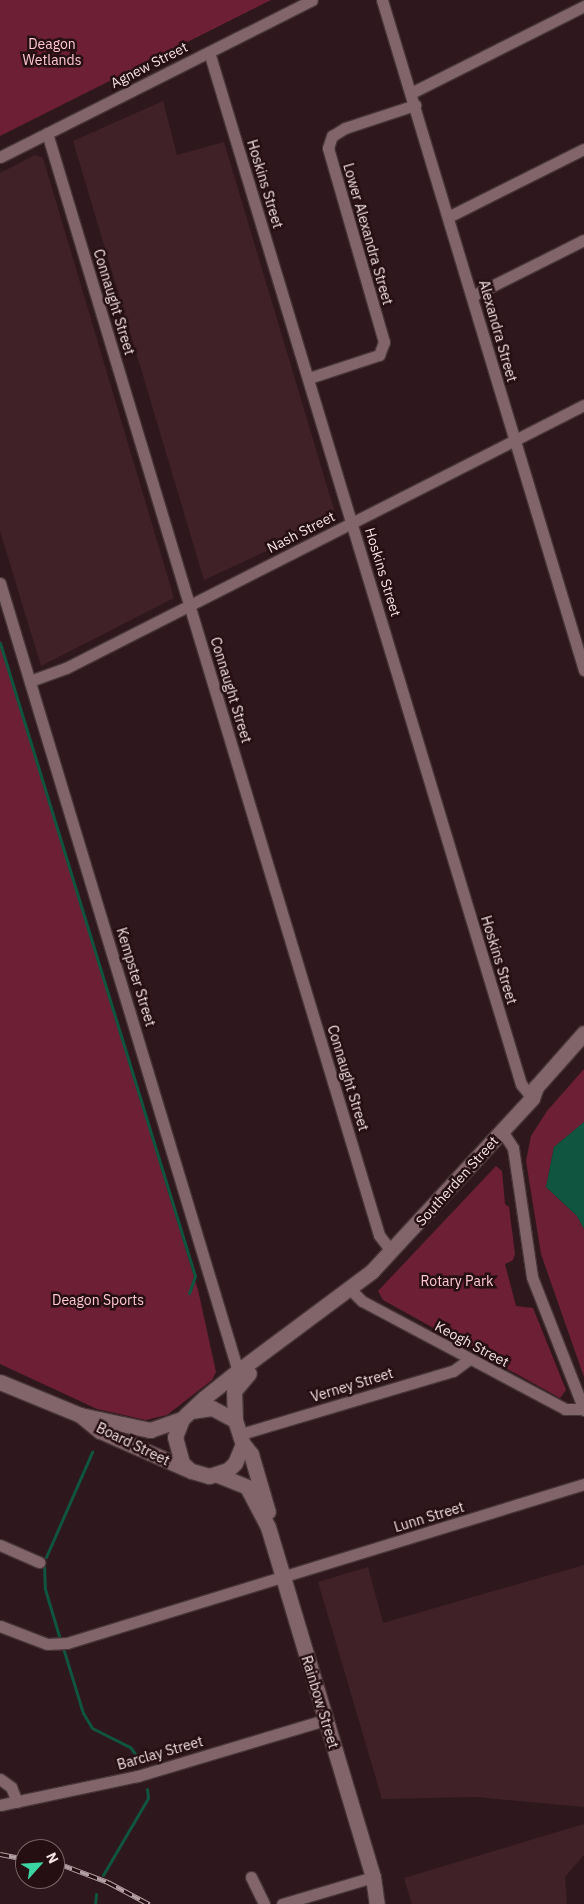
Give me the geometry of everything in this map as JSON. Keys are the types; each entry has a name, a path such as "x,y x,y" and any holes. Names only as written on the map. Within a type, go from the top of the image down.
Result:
{"main road":[{"name":"Southerden Street","path":"187,1415 239,1376 300,1336 316,1317 392,1252 532,1098 536,1086 584,1033"},
{"path":"532,1098 544,1093 584,1046"},
{"path":"235,1420 212,1408 187,1415 175,1447 188,1469 218,1475 235,1463 242,1439 235,1420 234,1391 239,1376"},
{"name":"Board Street","path":"0,1382 80,1416 150,1430 187,1415"},
{"name":"Board Street","path":"80,1416 100,1431 188,1469"},
{"name":"Rainbow Street","path":"242,1439 251,1454 268,1505 268,1527"},
{"name":"Rainbow Street","path":"218,1475 246,1487 268,1527 373,1877 377,1904"},
{"name":"Rainbow Street","path":"373,1877 387,1904"}],"street":[{"name":"Agnew Street","path":"0,157 312,0"},
{"name":"Alexandra Street","path":"382,0 472,296 513,441 584,670"},
{"path":"411,93 584,6"},
{"name":"Hoskins Street","path":"209,52 521,1084 532,1098"},
{"name":"Lower Alexandra Street","path":"309,378 379,354 384,342 328,148 332,136 345,128 414,105"},
{"name":"Connaught Street","path":"47,133 379,1235 392,1252"},
{"path":"448,217 584,148"},
{"path":"472,296 584,240"},
{"name":"Nash Street","path":"30,681 66,668 584,405"},
{"name":"Kempster Street","path":"0,583 239,1376"},
{"path":"502,1130 514,1148 532,1277 584,1410"},
{"name":"Keogh Street","path":"350,1289 362,1301 468,1360 564,1409 584,1410"},
{"name":"Verney Street","path":"242,1439 453,1370 468,1360"},
{"name":"Lunn Street","path":"0,1626 38,1642 56,1645 284,1578 584,1484"},
{"path":"0,1545 39,1562"},
{"name":"Barclay Street","path":"0,1805 138,1776 325,1720"},
{"path":"0,1779 12,1787 17,1802"},
{"path":"251,1877 264,1904"},
{"path":"282,1904 373,1877"}],"shaded area":[{"path":"163,101 177,155 224,142 335,513 327,523 204,580 73,141"},
{"path":"35,155 43,158 174,598 41,666 0,531 0,173"},
{"path":"584,1122 584,1229 577,1216 546,1187 554,1147"},
{"path":"584,1565 584,1807 476,1797 382,1799 318,1582 368,1567 383,1623"},
{"path":"584,1824 584,1855 565,1877 567,1904 412,1904 404,1878"}],"green space":[{"name":"Deagon Wetlands","path":"0,0 271,0 0,136"},
{"name":"Deagon Sports","path":"0,640 198,1290 216,1372 212,1380 167,1415 146,1420 97,1409 0,1364"},
{"path":"584,1069 584,1122 554,1147 546,1187 577,1216 584,1229 584,1377 541,1254 526,1161 531,1136 547,1111"},
{"name":"Rotary Park","path":"496,1166 502,1171 505,1204 509,1207 515,1254 513,1260 505,1264 516,1306 533,1308 566,1390 560,1398 383,1300 378,1291"}],"waterway":[{"path":"0,643 195,1276 189,1293"},
{"path":"46,1557 92,1452"},
{"path":"44,1564 45,1589 59,1636"},
{"path":"64,1651 83,1713 92,1728 130,1747 139,1759"},
{"path":"103,1875 148,1798 147,1789"},
{"path":"95,1904 96,1894"}],"railway":[{"path":"0,1854 15,1857"},
{"path":"65,1866 108,1882 149,1904"}]}
